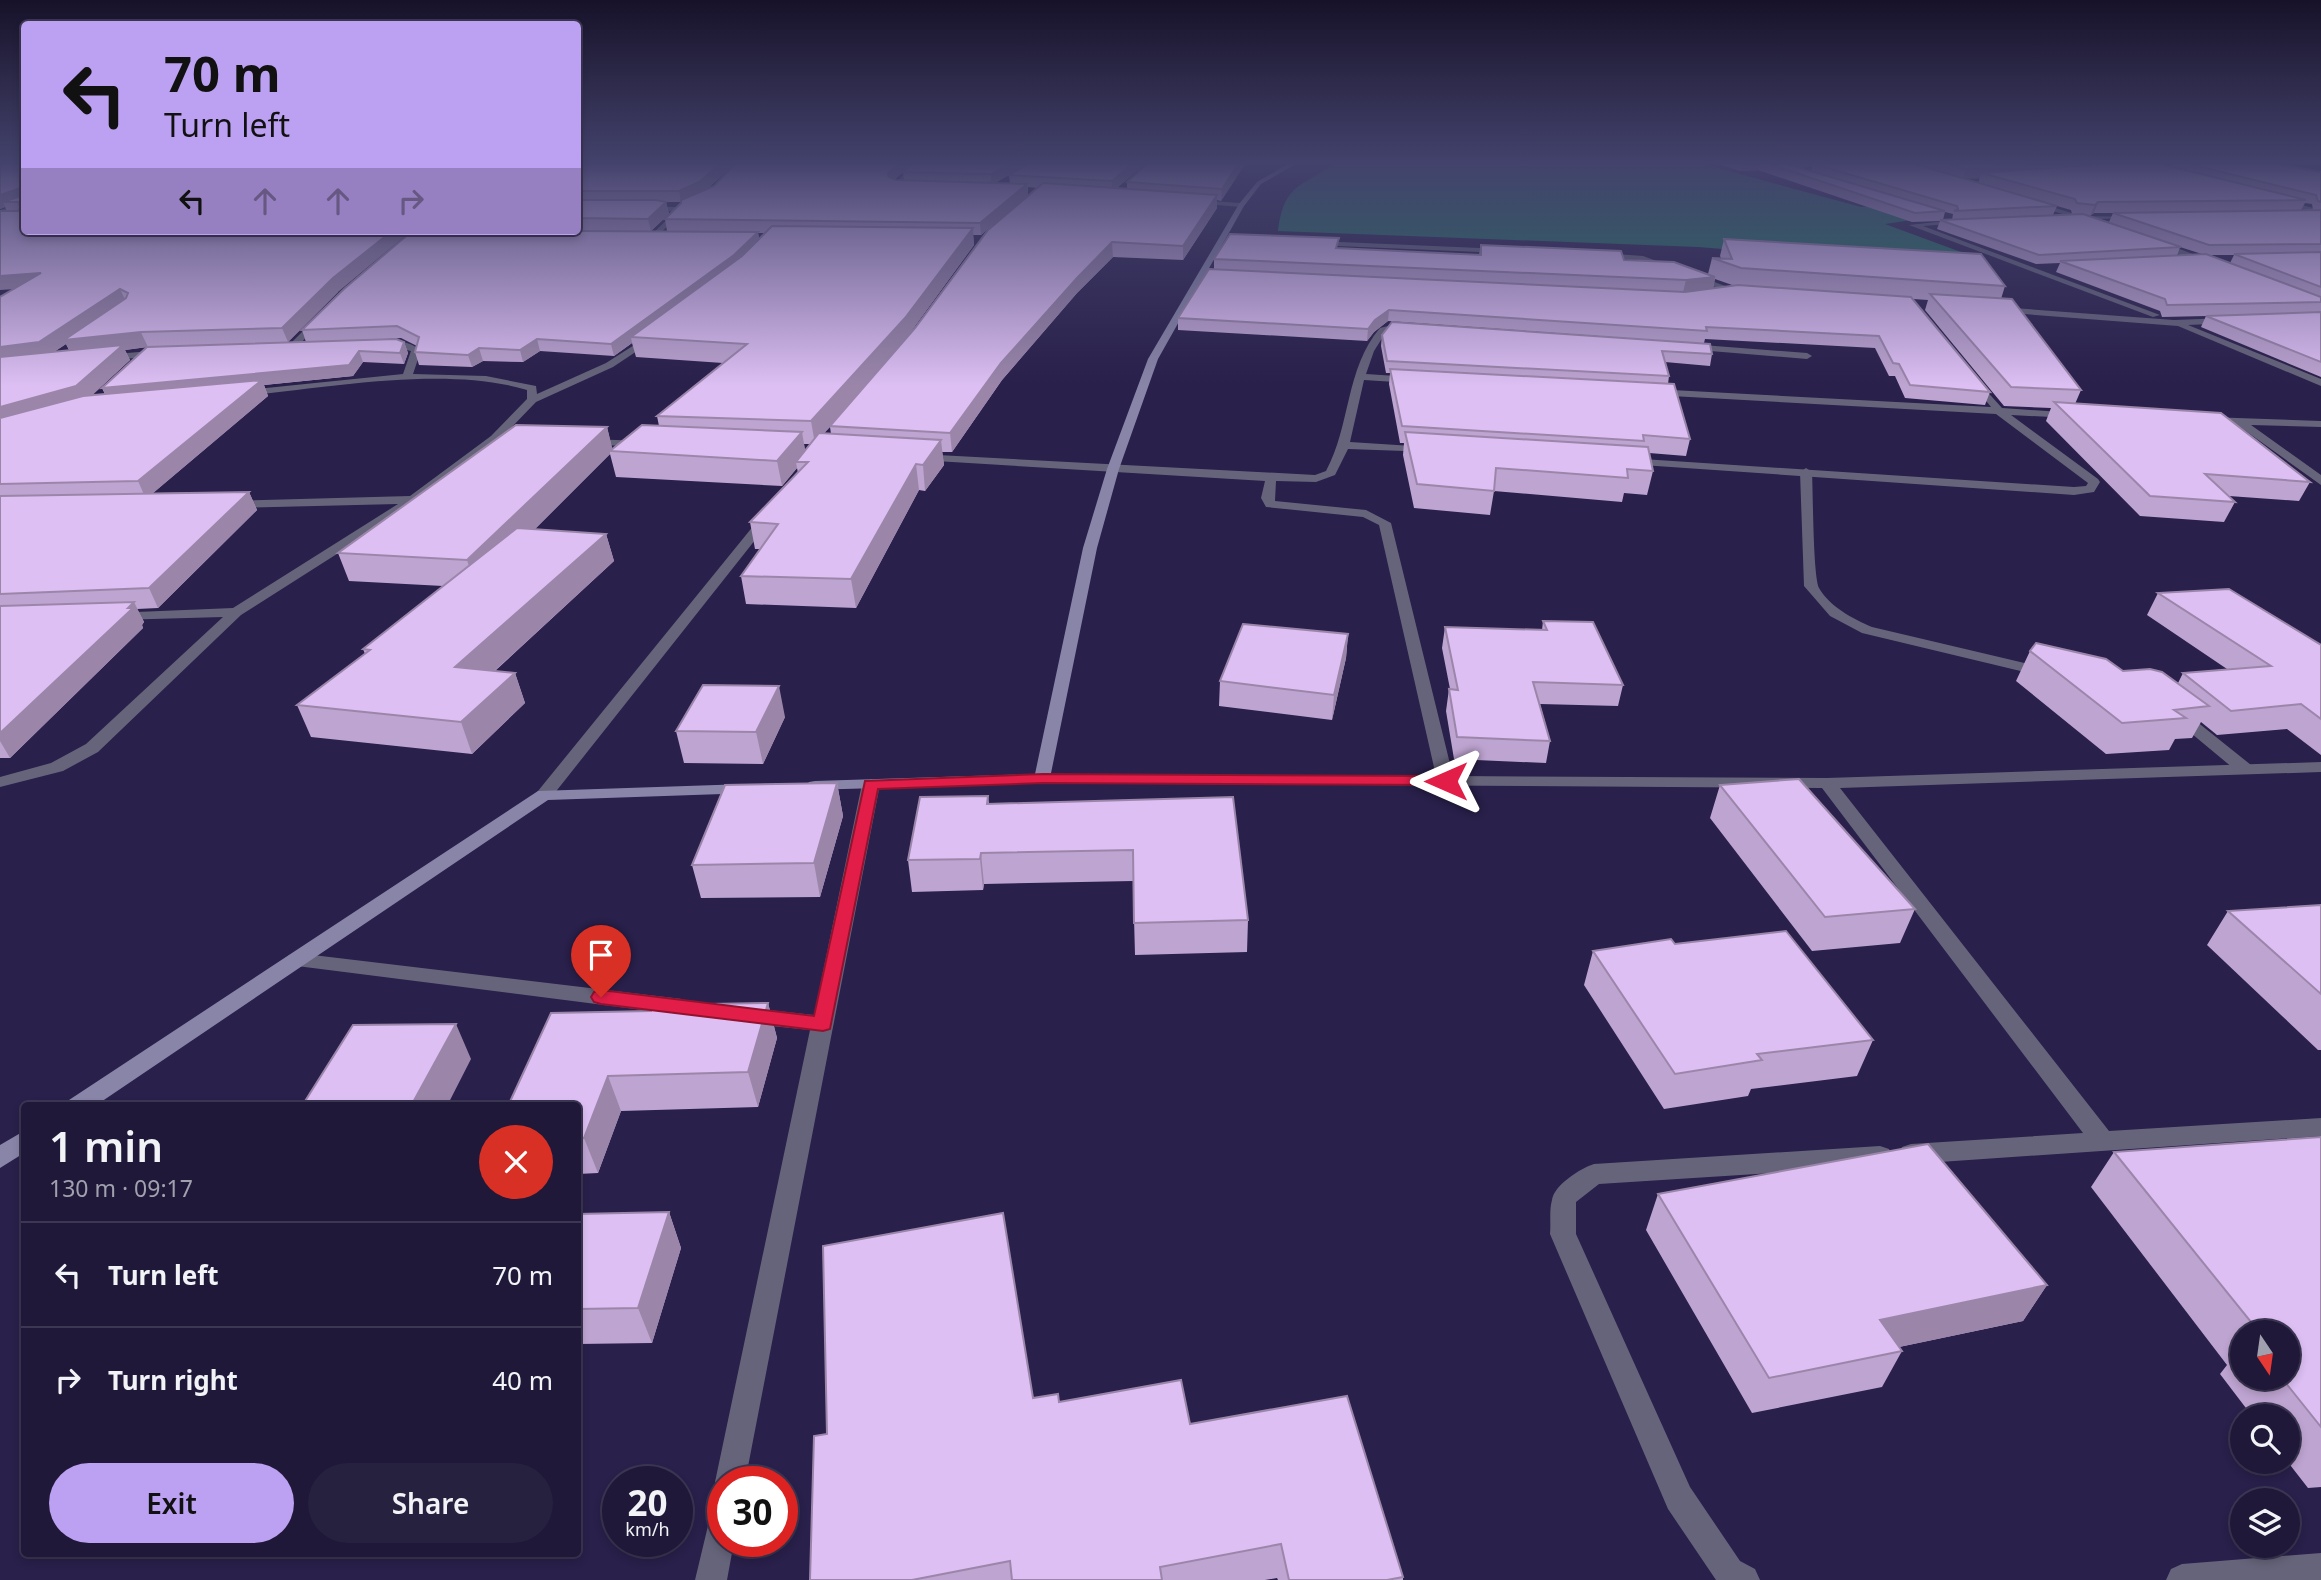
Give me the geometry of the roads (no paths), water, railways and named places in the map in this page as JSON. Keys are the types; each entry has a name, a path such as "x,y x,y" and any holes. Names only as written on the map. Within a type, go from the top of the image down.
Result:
{"street":[{"path":"1043,779 1090,548 1113,469 1153,359 1229,238"},
{"path":"1948,238 2174,323 2321,383"},
{"path":"2142,239 2227,269"},
{"path":"1304,243 1512,251"},
{"path":"1595,254 1640,258 1735,291 1748,292"},
{"path":"2177,261 2216,259"},
{"path":"2030,267 2057,266"},
{"path":"1712,296 1735,291"},
{"path":"1996,310 2174,323 2241,320"},
{"path":"292,347 326,313"},
{"path":"913,457 1271,478 1316,478 1331,473 1344,445 1359,377 1380,332 1388,327 1419,327"},
{"path":"0,782 57,767 92,748 236,612 412,500 495,438 532,400 602,370 664,329"},
{"path":"368,344 401,344 416,350 407,377"},
{"path":"278,348 313,346"},
{"path":"1682,347 1807,356"},
{"path":"97,359 174,352"},
{"path":"128,371 148,353"},
{"path":"1616,461 2074,491 2090,489 2094,482 2000,412 1965,369"},
{"path":"227,394 407,377 518,383 532,388 532,400"},
{"path":"1359,377 1429,380"},
{"path":"1637,391 2080,415"},
{"path":"2199,420 2321,424"},
{"path":"2239,421 2321,481"},
{"path":"495,438 535,439"},
{"path":"576,441 657,444"},
{"path":"1344,445 1439,450"},
{"path":"1806,472 1811,586 1821,601 1849,623 1867,631 2057,675"},
{"path":"1271,478 1267,498 1270,503 1366,514 1385,523 1446,781"},
{"path":"220,504 412,500"},
{"path":"83,1102 544,795 776,505"},
{"path":"97,617 236,612"},
{"path":"2170,707 2245,769"},
{"path":"803,787 1043,779 1827,783 2320,768"},
{"path":"1827,783 2103,1141"},
{"path":"733,1466 871,784"},
{"path":"544,795 762,788"},
{"path":"296,960 698,1009"},
{"path":"726,1013 823,1024"},
{"path":"1744,1580 1729,1572 1679,1497 1563,1234 1564,1198 1594,1174 2321,1127"},
{"path":"0,1158 21,1143"},
{"path":"711,1580 716,1557"},
{"path":"2182,1580 2321,1569"}]}
